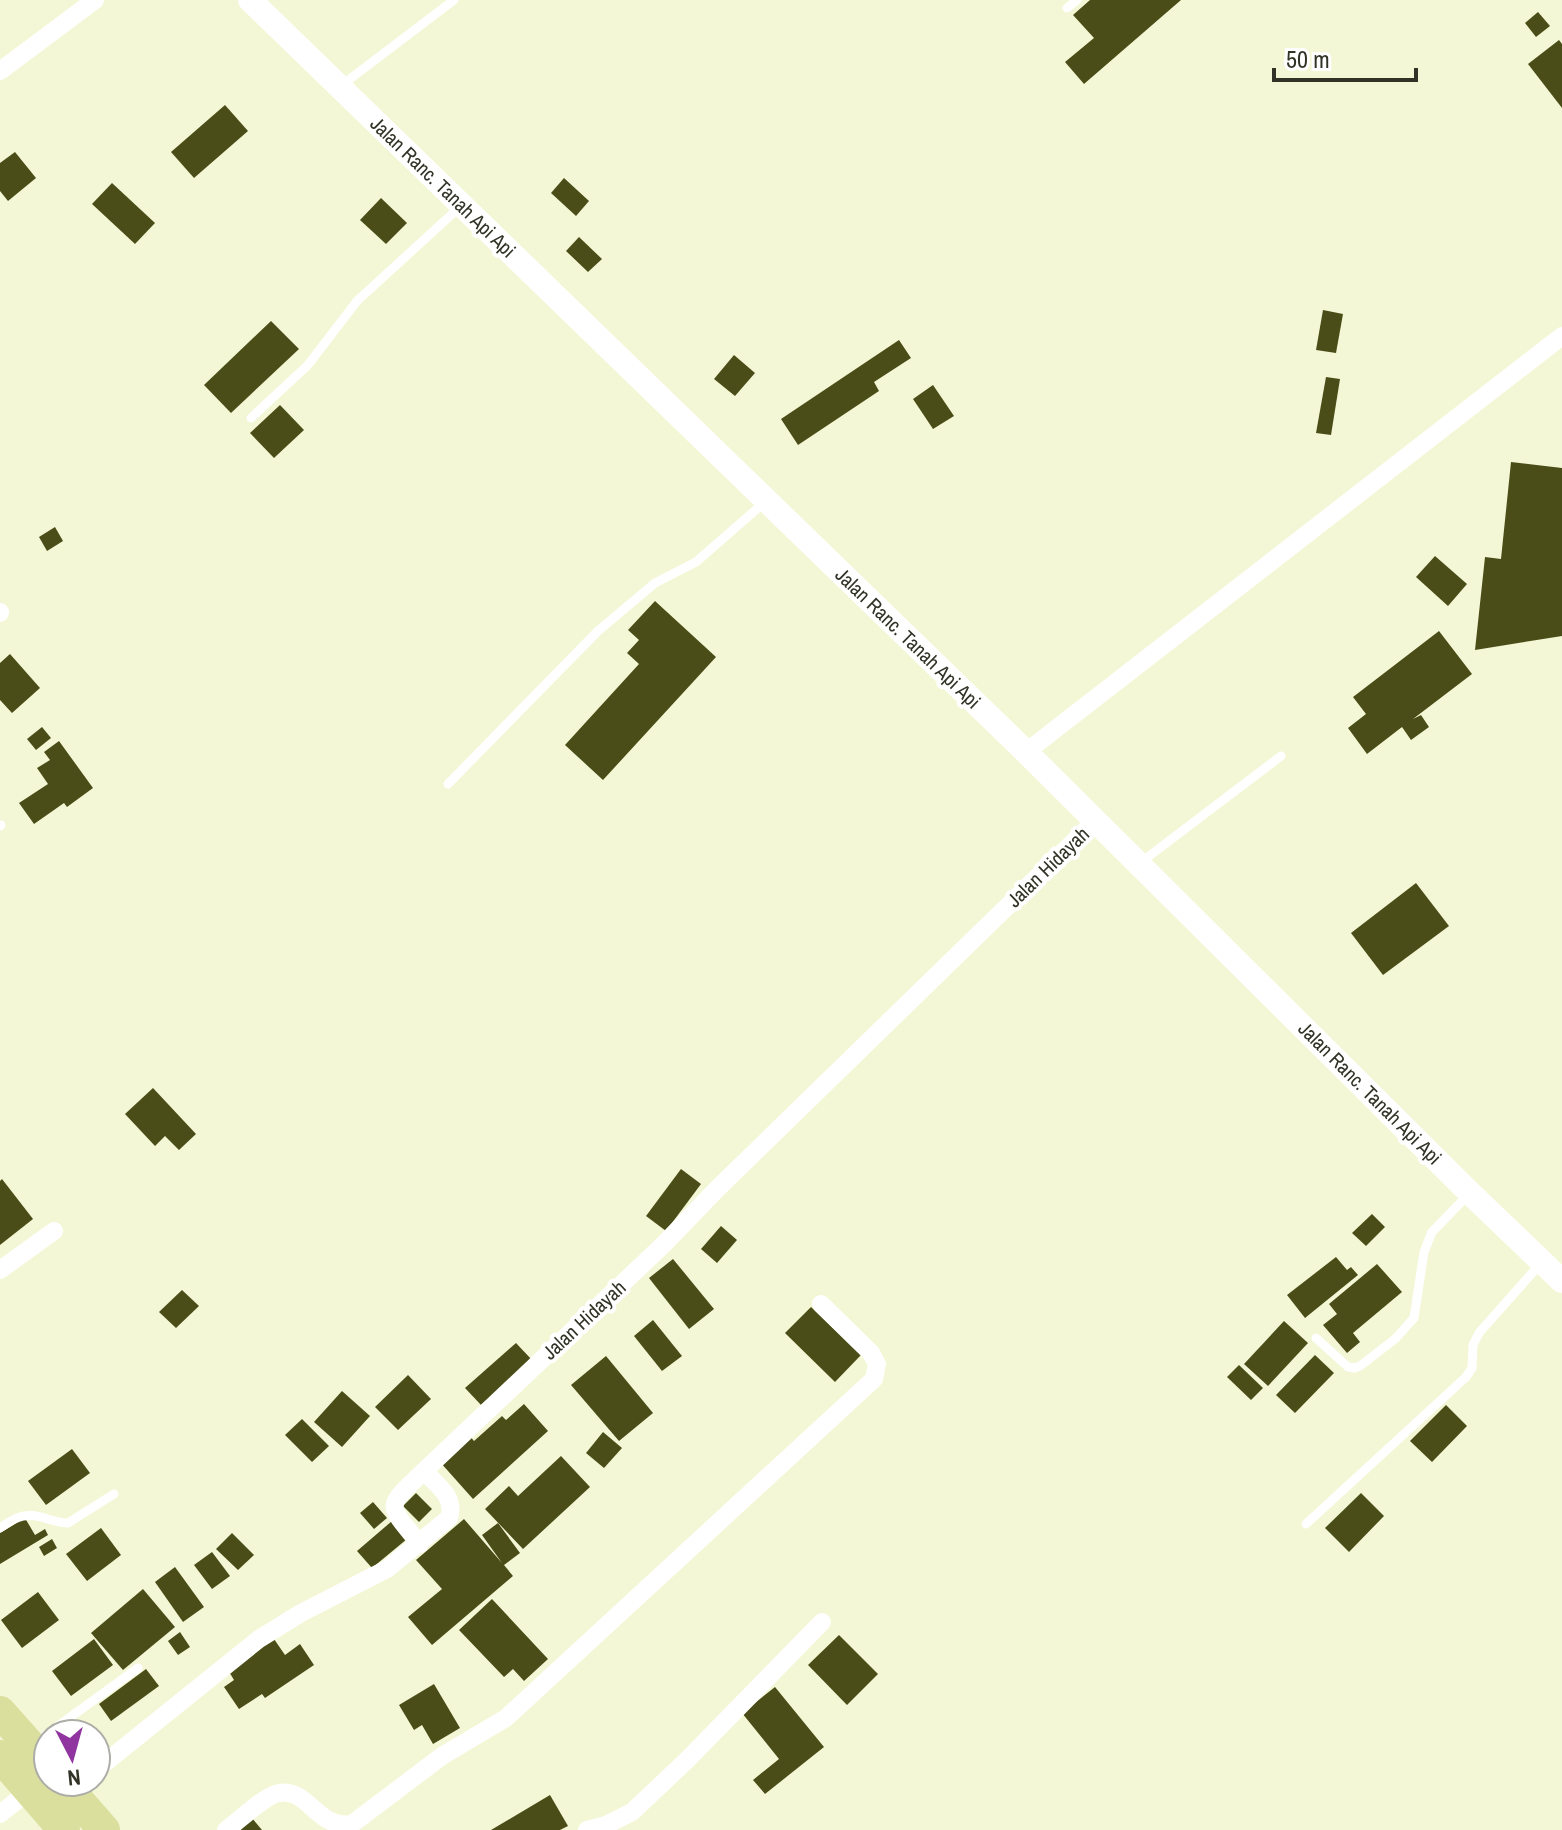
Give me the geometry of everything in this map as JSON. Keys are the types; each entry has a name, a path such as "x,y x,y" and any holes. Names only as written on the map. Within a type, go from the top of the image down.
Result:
{"highway":[{"path":"0,1712 32,1762"},
{"path":"0,1756 32,1767"},
{"path":"50,1798 64,1830"},
{"path":"81,1798 104,1830"}],"street":[{"path":"0,71 95,0"},
{"name":"Jalan Ranc. Tanah Api Api","path":"250,0 1026,752 1562,1281"},
{"path":"1026,752 1562,336"},
{"name":"Jalan Hidayah","path":"420,1544 395,1515 396,1497 663,1245 1095,821"},
{"path":"0,1270 54,1231"},
{"path":"226,1830 269,1797 284,1793 298,1798 331,1826 352,1824 442,1756 506,1718 874,1379 877,1364 871,1353 821,1304"},
{"path":"112,1757 259,1639 301,1613 387,1569 449,1518 453,1507 449,1498 424,1471"},
{"path":"587,1830 607,1827 632,1812 822,1622"},
{"path":"0,1814 32,1773"}],"lane":[{"path":"339,86 454,0"},
{"path":"1067,8 1077,0"},
{"path":"251,418 308,365 357,301 462,205"},
{"path":"448,784 598,631 655,583 696,562 766,501"},
{"path":"1139,864 1281,756"},
{"path":"1316,1338 1348,1367 1354,1368 1395,1339 1414,1318 1424,1252 1432,1232 1470,1193"},
{"path":"1306,1524 1466,1377 1472,1368 1473,1345 1479,1333 1542,1261"},
{"path":"0,1528 17,1517 30,1515 68,1523 114,1494"},
{"path":"87,1718 138,1668"}],"building":[{"path":"1090,0 1181,0 1084,84 1065,62 1094,38 1073,15"},
{"path":"1538,12 1550,26 1536,37 1525,23"},
{"path":"1559,40 1562,44 1562,108 1528,64"},
{"path":"225,105 248,131 194,178 171,152"},
{"path":"15,152 36,178 8,201 0,191 0,163"},
{"path":"564,178 589,201 576,216 551,193"},
{"path":"112,183 155,223 135,244 92,204"},
{"path":"381,198 407,223 386,244 360,220"},
{"path":"579,237 602,259 588,272 566,251"},
{"path":"1323,310 1343,314 1336,353 1316,350"},
{"path":"271,321 299,349 231,413 204,385"},
{"path":"899,340 911,358 874,382 879,391 798,445 781,419"},
{"path":"734,355 755,373 735,396 714,379"},
{"path":"1326,377 1340,379 1331,435 1316,433"},
{"path":"933,385 954,416 933,429 913,399"},
{"path":"280,405 304,430 274,458 250,433"},
{"path":"1511,462 1562,468 1562,636 1475,650 1485,557 1501,559"},
{"path":"55,527 63,541 47,551 39,537"},
{"path":"1435,556 1467,584 1448,606 1416,577"},
{"path":"655,601 716,657 603,780 565,745 639,664 627,653 639,640 628,630"},
{"path":"1439,631 1472,674 1413,719 1421,715 1429,727 1411,740 1402,727 1367,754 1348,728 1366,714 1353,697"},
{"path":"10,654 40,688 12,713 0,700 0,663"},
{"path":"42,727 51,738 36,750 27,739"},
{"path":"59,741 93,788 67,807 64,803 34,824 19,803 48,784 37,768 50,760 44,752"},
{"path":"1416,883 1449,926 1383,975 1351,933"},
{"path":"153,1088 196,1134 179,1150 165,1136 155,1146 125,1114"},
{"path":"681,1169 701,1184 666,1231 646,1216"},
{"path":"2,1179 33,1219 0,1245 0,1181"},
{"path":"1372,1214 1385,1227 1366,1246 1352,1233"},
{"path":"721,1226 737,1240 717,1263 701,1249"},
{"path":"1336,1257 1347,1270 1351,1267 1358,1275 1305,1318 1287,1295"},
{"path":"673,1259 714,1309 689,1329 649,1278"},
{"path":"1377,1264 1402,1292 1353,1333 1360,1342 1347,1353 1323,1325 1337,1314 1329,1304"},
{"path":"182,1290 199,1306 176,1328 159,1312"},
{"path":"811,1307 861,1355 835,1382 785,1333"},
{"path":"653,1320 682,1356 662,1371 634,1336"},
{"path":"1284,1321 1308,1343 1268,1386 1244,1364"},
{"path":"516,1343 532,1360 481,1405 465,1388"},
{"path":"1315,1355 1334,1373 1295,1413 1276,1395"},
{"path":"606,1356 653,1413 619,1441 571,1385"},
{"path":"1239,1365 1263,1388 1251,1400 1227,1377"},
{"path":"408,1375 431,1399 398,1430 375,1407"},
{"path":"342,1391 370,1416 342,1447 314,1422"},
{"path":"524,1404 548,1431 473,1499 440,1462 469,1435 474,1441 502,1416 506,1420"},
{"path":"1446,1405 1467,1426 1432,1462 1410,1441"},
{"path":"302,1419 329,1446 312,1462 285,1435"},
{"path":"603,1432 622,1448 604,1468 586,1453"},
{"path":"72,1449 90,1473 46,1505 28,1481"},
{"path":"561,1456 590,1487 523,1549 485,1509 509,1486 518,1496"},
{"path":"416,1493 432,1509 419,1522 403,1506"},
{"path":"1361,1493 1384,1516 1349,1552 1325,1528"},
{"path":"373,1502 387,1518 374,1529 360,1513"},
{"path":"25,1518 35,1535 45,1529 48,1535 0,1564 0,1533"},
{"path":"464,1519 502,1563 482,1535 498,1523 520,1553 504,1565 513,1576 432,1645 408,1617 442,1589 416,1560"},
{"path":"392,1521 407,1539 372,1568 357,1551"},
{"path":"101,1528 121,1555 87,1581 66,1554"},
{"path":"232,1533 254,1555 238,1570 216,1549"},
{"path":"52,1539 57,1548 44,1556 39,1547"},
{"path":"212,1552 230,1576 212,1589 194,1565"},
{"path":"175,1567 204,1607 183,1622 155,1582"},
{"path":"143,1589 175,1627 123,1670 91,1633"},
{"path":"38,1592 59,1620 22,1648 1,1620"},
{"path":"492,1599 548,1659 524,1681 513,1669 504,1677 459,1630"},
{"path":"180,1632 190,1647 178,1655 168,1641"},
{"path":"839,1635 878,1674 847,1705 808,1665"},
{"path":"94,1639 113,1665 71,1696 52,1671"},
{"path":"274,1639 285,1655 300,1644 314,1665 265,1698 262,1694 239,1709 224,1687 234,1680 228,1670"},
{"path":"146,1669 159,1686 112,1720 99,1704"},
{"path":"434,1684 460,1728 433,1744 422,1725 414,1730 399,1705"},
{"path":"775,1687 824,1747 765,1794 753,1780 779,1759 742,1713"},
{"path":"550,1795 568,1826 560,1830 491,1830"},
{"path":"252,1818 262,1830 237,1830"}]}
